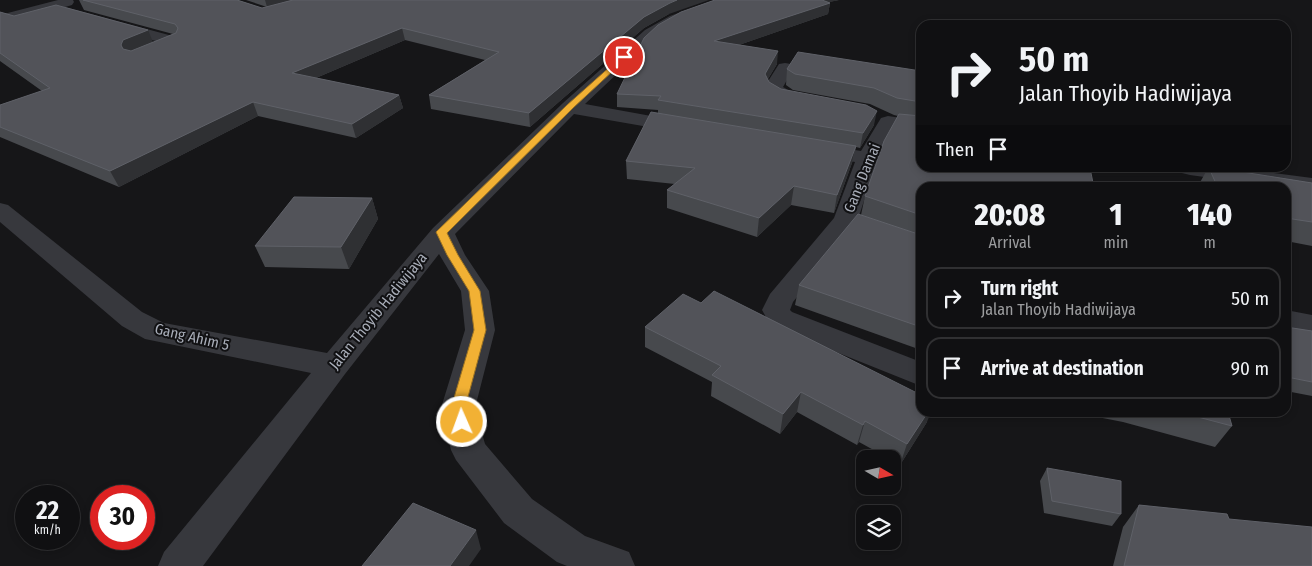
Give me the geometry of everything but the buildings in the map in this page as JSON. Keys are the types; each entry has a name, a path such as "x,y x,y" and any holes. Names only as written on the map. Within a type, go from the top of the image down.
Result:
{"street":[{"path":"0,19 76,0"},
{"name":"Jalan Thoyib Hadiwijaya","path":"178,566 334,366 442,232 570,107 652,32 663,25 727,0"},
{"path":"50,6 174,41 138,57"},
{"path":"785,68 774,86 775,90 787,97 824,104"},
{"path":"570,107 702,130"},
{"name":"Gang Damai","path":"916,126 879,117 846,220 916,245"},
{"path":"799,147 867,158"},
{"path":"1219,172 1290,182"},
{"path":"1291,182 1312,185"},
{"name":"Gang Ahim 5","path":"0,210 132,319 156,332 334,366"},
{"path":"846,220 780,300 776,310 781,320 916,372"},
{"path":"442,232 452,255 475,291 480,330 458,408 469,450 518,511 571,549 616,566"},
{"path":"1291,321 1312,325"}],"route":[{"path":"462,422 458,408 480,330 475,291 452,255 442,232 624,57"}]}
